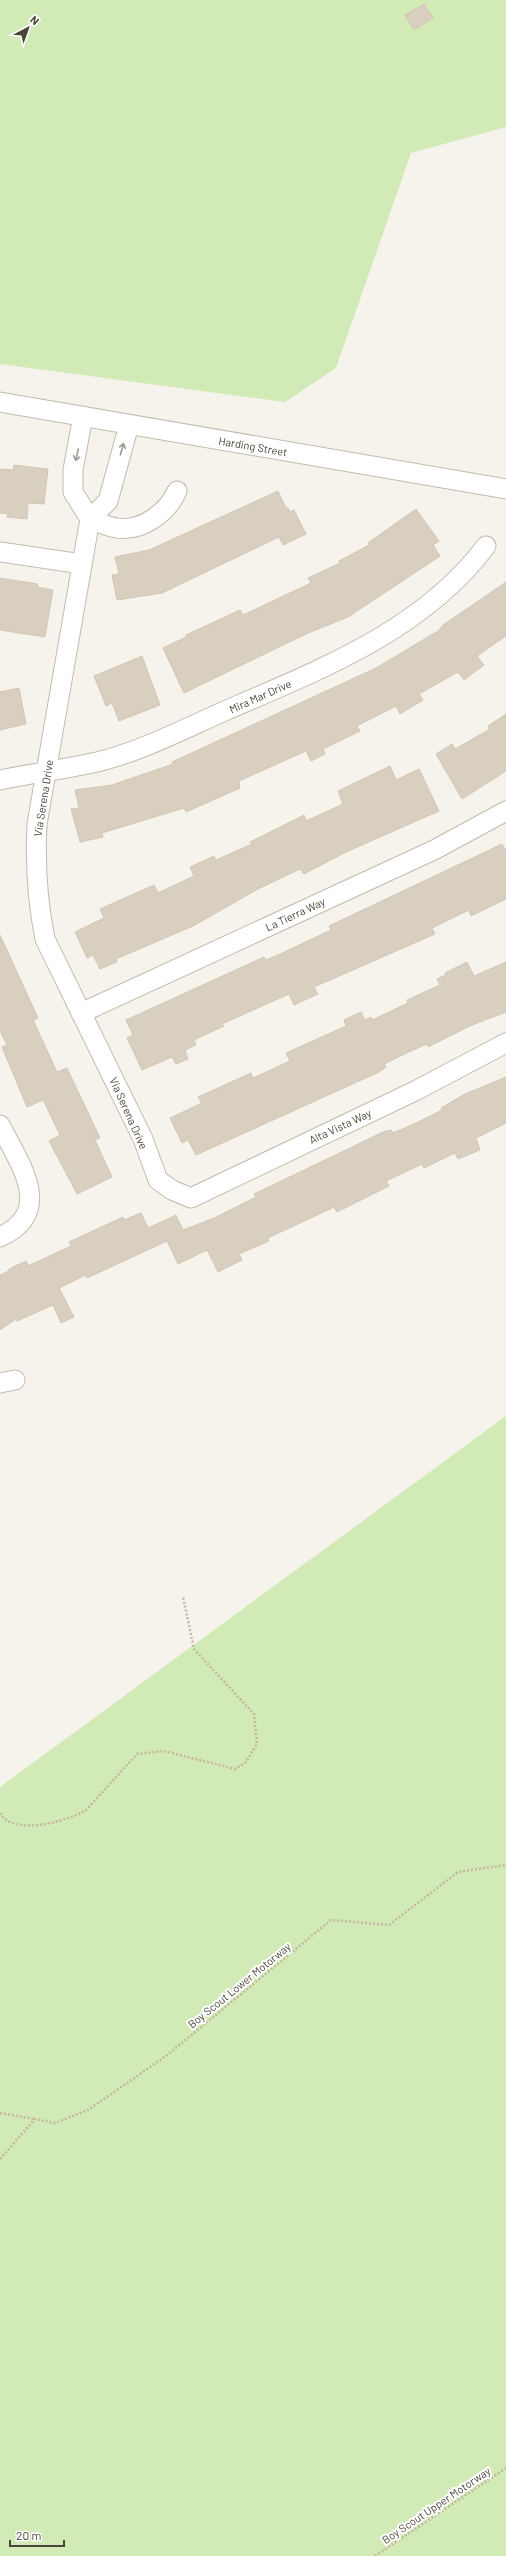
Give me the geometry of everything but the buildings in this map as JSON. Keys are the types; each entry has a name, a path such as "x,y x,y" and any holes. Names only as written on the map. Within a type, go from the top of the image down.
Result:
{"street":[{"name":"Harding Street","path":"0,402 506,489"},
{"path":"83,416 73,470 73,492 90,520 118,528 138,525 156,518 172,503 177,491"},
{"path":"90,520 108,500 129,425"},
{"name":"Via Serena Drive","path":"90,520 37,824 35,862 38,907 46,939 143,1139 158,1180 172,1190"},
{"name":"Mira Mar Drive","path":"0,780 101,761 154,742 357,652 402,626 467,572 486,546"},
{"path":"0,552 82,564"},
{"name":"La Tierra Way","path":"81,1013 434,850 506,811"},
{"name":"Alta Vista Way","path":"172,1190 191,1198 209,1191 506,1044"},
{"path":"0,1125 30,1185 31,1203 24,1217 15,1228 0,1237"}],"path":[{"path":"0,1813 3,1819 16,1826 51,1823 77,1816 86,1810 137,1754 164,1751 235,1769 246,1762 257,1744 254,1714 194,1649 183,1597"},
{"name":"Boy Scout Lower Motorway","path":"0,2113 54,2124 88,2110 166,2056 331,1920 389,1925 458,1872 506,1865"},
{"path":"0,2159 35,2119"},
{"name":"Boy Scout Upper Motorway","path":"375,2556 506,2468"}],"green space":[{"path":"0,0 506,0 506,127 411,153 336,368 285,402 0,364"},
{"path":"506,1416 506,2556 0,2556 0,1787"}]}
